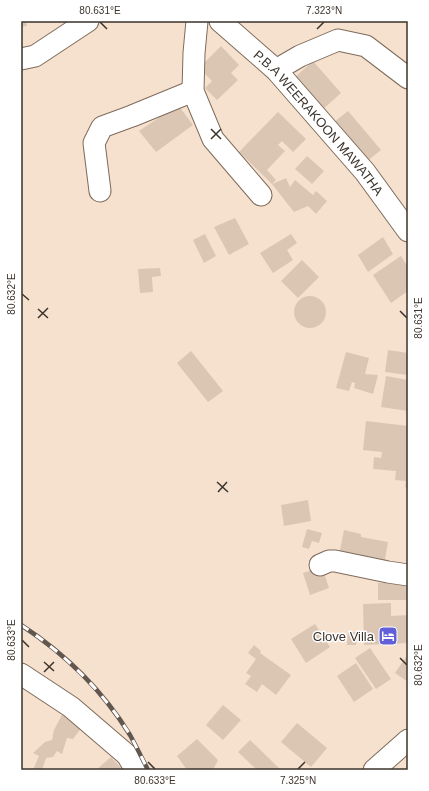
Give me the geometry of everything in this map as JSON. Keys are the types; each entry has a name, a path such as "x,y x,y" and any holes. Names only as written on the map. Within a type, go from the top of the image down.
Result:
{"street":[{"path":"21,58 35,56 88,21"},
{"path":"197,21 193,91 213,139 262,195"},
{"name":"P.B.A WEERAKOON MAWATHA","path":"220,21 276,70 365,172 408,231"},
{"path":"276,70 300,56 338,40 366,46 408,78"},
{"path":"100,191 94,143 102,127 193,91"},
{"path":"320,565 329,561 335,561 408,575"},
{"path":"21,674 70,707 127,755 136,770"},
{"path":"374,770 408,740"}],"building":[{"path":"21,21 26,21 27,26 21,27"},
{"path":"221,46 239,65 231,73 238,80 217,100 205,88 212,81 199,68"},
{"path":"313,61 341,93 320,112 292,80"},
{"path":"178,105 193,125 156,152 139,131"},
{"path":"348,111 381,150 366,162 333,123"},
{"path":"278,112 306,139 293,152 282,141 278,145 285,151 267,170 276,180 272,184 239,152"},
{"path":"307,156 324,171 312,184 295,169"},
{"path":"286,178 290,187 295,180 313,195 316,191 327,201 316,214 308,206 294,212 272,184"},
{"path":"235,218 249,244 229,255 214,227"},
{"path":"205,234 216,256 204,263 193,240"},
{"path":"291,234 297,243 287,250 293,260 273,273 260,253"},
{"path":"383,237 393,254 368,272 358,255"},
{"path":"401,256 408,267 408,291 391,303 373,275"},
{"path":"302,260 319,277 298,298 281,281"},
{"path":"160,268 161,276 152,277 153,292 140,293 138,269"},
{"path":"307,296 313,296 323,303 326,312 325,318 319,325 313,328 307,328 297,321 294,315 294,309 301,299"},
{"path":"388,350 408,353 408,375 385,372"},
{"path":"191,351 223,391 208,402 177,363"},
{"path":"346,352 369,358 365,374 378,375 373,394 354,388 355,383 352,382 349,391 336,388"},
{"path":"386,376 408,380 408,411 381,407"},
{"path":"366,421 408,426 408,488 405,487 406,481 395,480 396,471 373,469 374,457 381,458 382,452 363,450"},
{"path":"308,500 311,521 284,526 281,505"},
{"path":"307,529 322,533 319,543 312,541 309,549 302,547"},
{"path":"344,530 361,534 361,537 388,542 385,559 388,560 386,570 338,560"},
{"path":"322,567 329,588 310,595 303,573"},
{"path":"378,583 408,583 408,600 378,600"},
{"path":"391,603 391,616 408,615 408,643 364,645 363,604"},
{"path":"315,624 330,647 306,663 291,639"},
{"path":"348,632 357,632 356,645 347,645"},
{"path":"254,645 261,651 260,653 291,675 276,695 262,684 257,692 245,684 251,676 246,673 256,659 248,653"},
{"path":"370,648 391,679 376,689 355,658"},
{"path":"408,654 408,682 395,673"},
{"path":"356,663 373,689 354,702 337,676"},
{"path":"223,705 241,720 223,740 206,725"},
{"path":"64,711 83,726 73,739 67,738 62,754 57,751 53,757 46,758 42,770 33,770 39,756 33,753 45,742 52,740 54,730"},
{"path":"297,723 327,748 311,767 281,742"},
{"path":"197,739 218,760 213,770 187,770 177,756"},
{"path":"250,740 281,770 257,770 238,752"},
{"path":"111,757 123,770 96,770"}],"railway":[{"path":"21,625 52,648 82,674 95,688 108,703 130,735 148,770"}],"place":[{"name":"Clove Villa","path":"388,636"}]}
